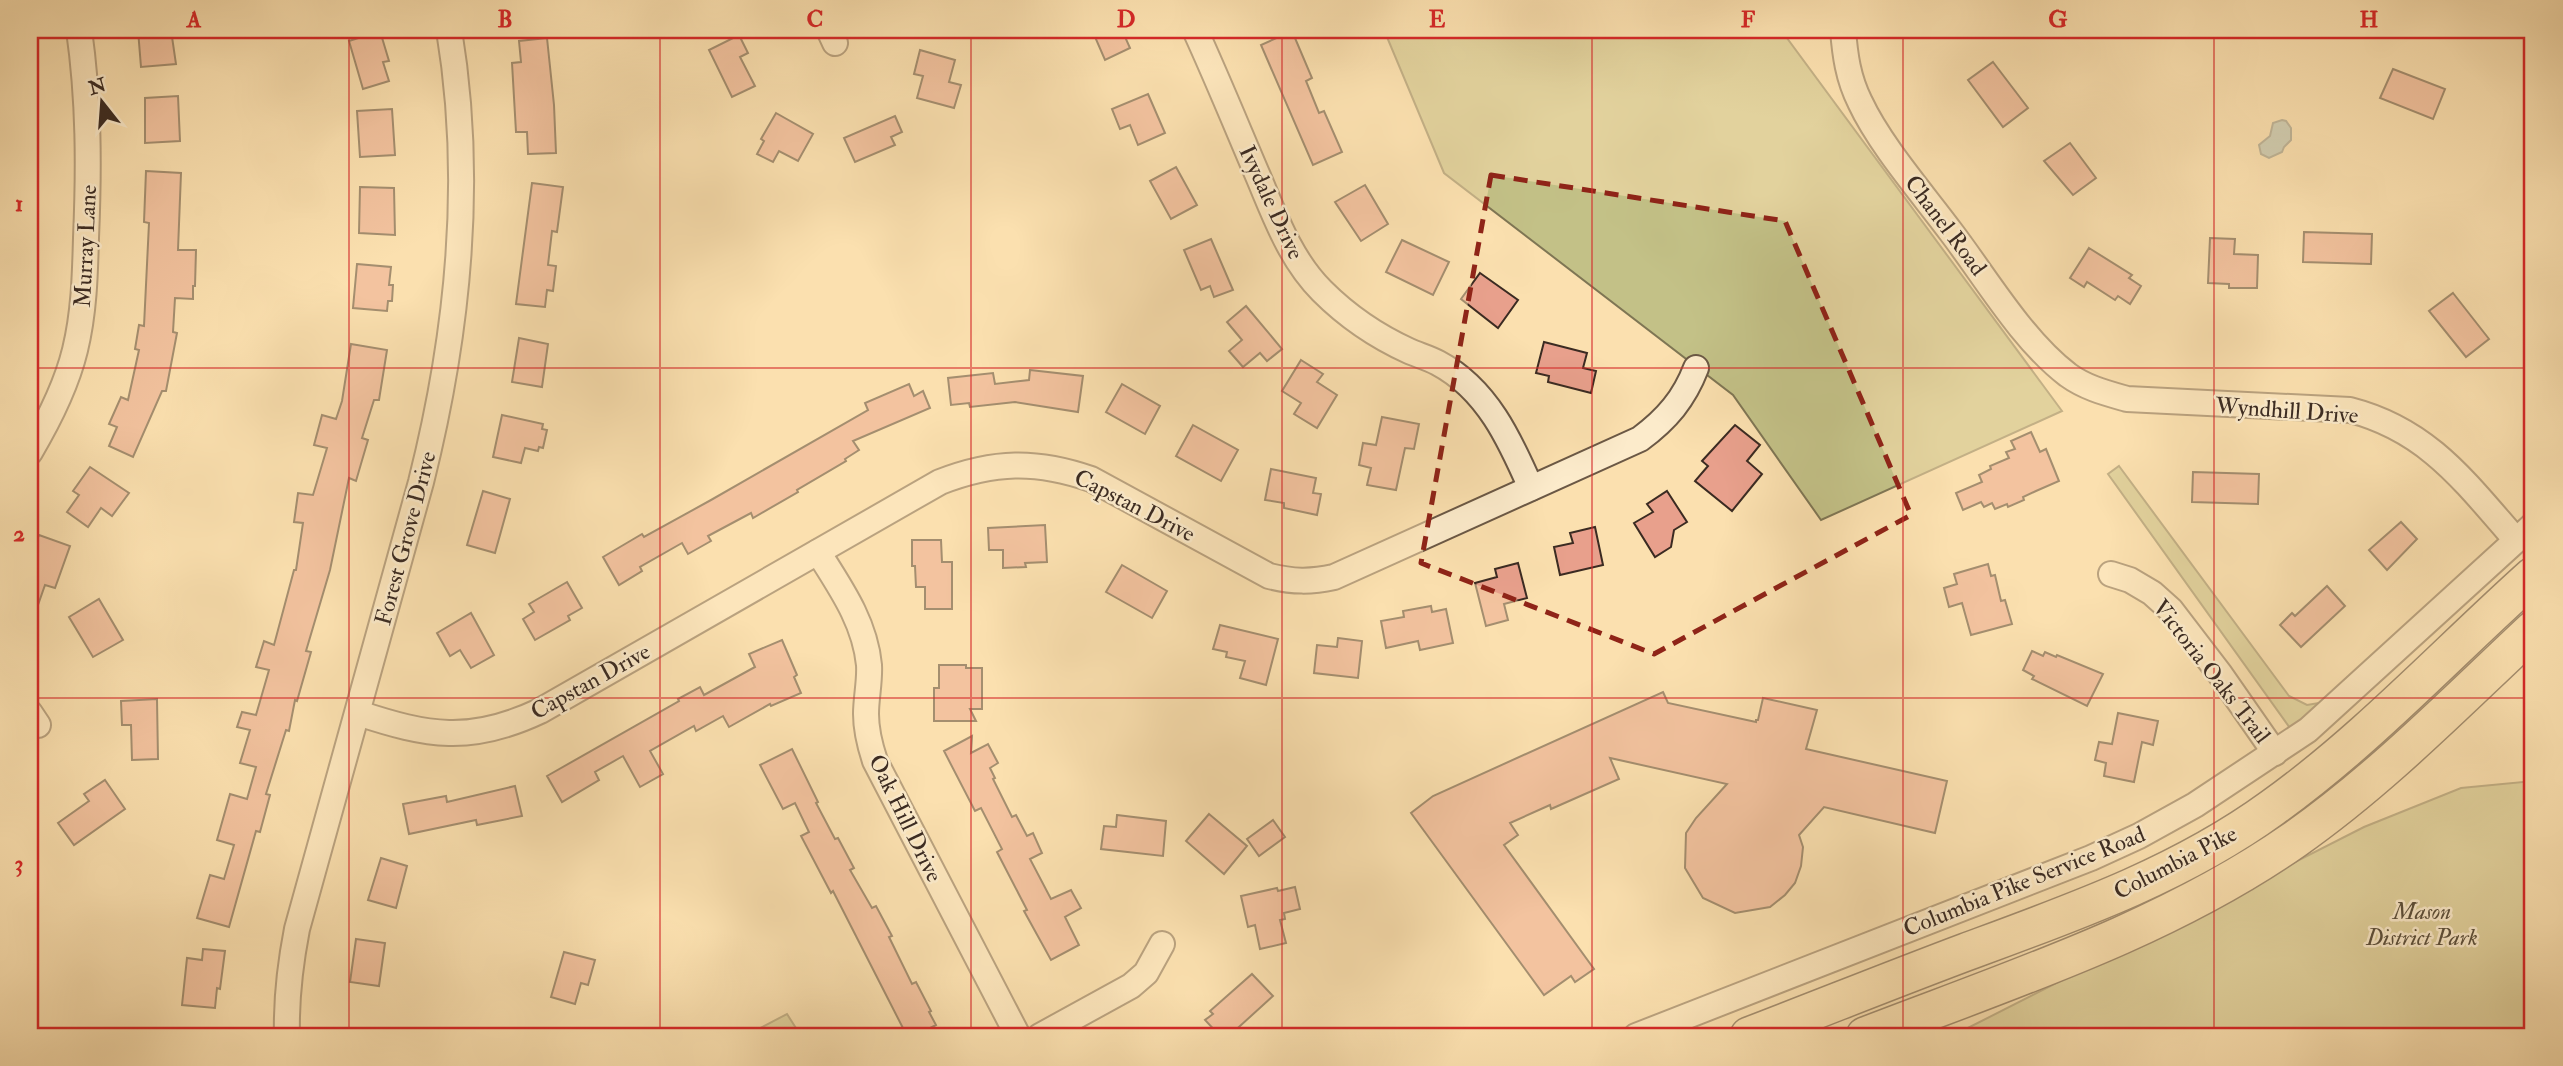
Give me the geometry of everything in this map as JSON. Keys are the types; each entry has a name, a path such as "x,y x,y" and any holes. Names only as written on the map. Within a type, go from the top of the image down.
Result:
{"main road":[{"name":"Columbia Pike","path":"1749,1036 2071,914 2152,878 2212,847 2271,809 2340,756 2533,576"},
{"name":"Columbia Pike","path":"1865,1036 2089,949 2234,877 2293,841 2366,786 2533,630"}],"street":[{"name":"Murray Lane","path":"30,452 64,386 75,351 83,310 90,164 79,30"},
{"name":"Forest Grove Drive","path":"287,1036 287,992 297,929 421,482 438,412 450,341 460,215 459,132 449,30"},
{"name":"Ivydale Drive","path":"1195,30 1278,226 1298,261 1321,290 1348,314 1376,334 1437,362 1475,391 1496,417 1531,488"},
{"name":"Chanel Road","path":"1843,30 1845,57 1852,84 1861,104 1896,158 2019,323 2050,359 2070,377 2095,390"},
{"name":"Capstan Drive","path":"358,713 400,727 430,733 489,731 515,723 940,482 968,472 1003,465 1035,465 1063,469 1091,479 1269,576 1313,582 1334,578 1640,439 1661,423 1678,404 1696,368"},
{"name":"Wyndhill Drive","path":"2095,390 2127,399 2350,410 2377,417 2400,428 2431,449 2524,533"},
{"name":"Columbia Pike Service Road","path":"1636,1036 2091,858 2195,806 2308,730 2524,533"},
{"name":"Oak Hill Drive","path":"818,552 856,618 865,642 869,667 866,715 874,761 1018,1036"},
{"name":"Victoria Oaks Trail","path":"2111,574 2130,580 2152,593 2171,610 2275,753"},
{"path":"1040,1036 1132,986 1146,973 1162,944"}],"highlighted area":[{"path":"1491,175 1785,221 1911,515 1654,654 1421,563"}],"green space":[{"path":"1384,30 1781,30 2062,411 1821,520 1733,395 1444,173"},
{"path":"2119,466 2289,696 2307,705 2325,702 2290,728 2108,474"},
{"name":"Mason District Park","path":"2533,781 2533,1036 1952,1036 2364,827 2461,788"},
{"path":"787,1014 801,1036 745,1036"}],"water":[{"path":"2282,120 2291,128 2291,140 2282,152 2269,158 2261,154 2259,145 2270,136 2273,123"}],"building":[{"path":"138,30 171,30 176,64 141,67"},
{"path":"1092,30 1122,30 1130,48 1105,60"},
{"path":"380,31 389,61 383,62 389,81 363,89 349,41"},
{"path":"1292,31 1312,78 1306,81 1319,113 1324,111 1342,152 1313,165 1261,45"},
{"path":"739,35 748,53 740,57 755,86 732,97 709,50"},
{"path":"547,38 556,153 528,154 527,132 516,132 512,63 521,62 519,41"},
{"path":"920,50 955,60 949,82 961,85 954,108 917,98 923,76 914,74"},
{"path":"1993,62 2028,108 2003,127 1968,80"},
{"path":"2393,69 2445,89 2433,119 2380,98"},
{"path":"1148,94 1165,133 1138,145 1130,125 1120,129 1112,109"},
{"path":"178,96 180,141 145,143 145,98"},
{"path":"392,109 395,155 360,157 357,111"},
{"path":"776,113 813,134 798,161 779,151 773,162 757,154 764,141 761,139"},
{"path":"895,116 902,132 891,137 895,145 855,162 844,138"},
{"path":"2070,143 2096,178 2073,195 2044,161"},
{"path":"1176,167 1197,205 1171,219 1150,181"},
{"path":"146,171 181,173 178,250 196,250 195,286 193,299 175,298 173,332 177,333 166,391 162,391 133,457 109,446 117,427 109,424 121,397 128,400 139,350 135,349 139,325 144,326 149,223 144,222"},
{"path":"532,183 563,187 557,232 552,231 548,265 556,266 553,291 547,290 545,307 516,304"},
{"path":"1365,185 1388,224 1361,241 1335,202"},
{"path":"360,187 394,188 395,235 359,233"},
{"path":"2304,232 2372,234 2371,264 2303,262"},
{"path":"2210,238 2235,239 2234,254 2258,255 2257,288 2229,288 2229,284 2208,283"},
{"path":"1211,239 1233,290 1214,297 1210,286 1201,290 1184,250"},
{"path":"1402,240 1449,262 1433,295 1386,272"},
{"path":"2089,248 2132,275 2129,278 2141,286 2130,304 2118,296 2115,300 2087,282 2084,287 2070,278"},
{"path":"357,264 391,267 389,285 393,285 392,301 388,301 387,311 353,308"},
{"path":"1480,273 1518,300 1498,328 1461,299"},
{"path":"2453,293 2489,339 2466,357 2429,311"},
{"path":"1246,306 1282,349 1267,361 1260,353 1243,367 1229,351 1242,340 1227,322"},
{"path":"519,338 548,344 542,387 512,382"},
{"path":"1544,342 1587,353 1583,368 1596,371 1591,393 1548,382 1549,376 1536,373"},
{"path":"351,344 387,350 379,400 374,400 362,438 368,440 356,481 349,478 330,570 306,651 311,652 297,701 295,700 289,731 286,730 266,794 270,795 260,832 256,831 229,927 197,918 210,875 224,879 234,845 217,840 230,794 247,799 256,767 240,763 250,730 237,727 242,712 256,715 269,670 256,667 264,641 274,645 296,570 303,523 294,522 298,493 313,495 327,448 314,445 322,415 336,419 342,401"},
{"path":"1301,360 1323,374 1317,382 1337,395 1317,428 1294,414 1301,403 1282,391"},
{"path":"1030,370 1083,376 1078,412 1015,402 970,407 969,403 951,405 948,378 993,373 995,384 1029,380"},
{"path":"909,384 914,396 923,391 930,408 853,441 859,450 845,459 846,461 797,490 798,492 753,518 751,513 708,536 711,541 688,554 682,543 640,567 642,571 619,585 603,557 642,534 644,537 711,500 868,410 865,403"},
{"path":"1122,384 1160,406 1145,434 1106,412"},
{"path":"502,415 543,424 542,429 547,430 543,448 539,447 538,451 525,448 521,463 493,457"},
{"path":"1382,417 1419,424 1414,449 1405,448 1396,490 1367,485 1371,468 1359,465 1363,443 1376,445"},
{"path":"1193,425 1238,450 1221,481 1176,456"},
{"path":"1735,425 1760,445 1747,461 1762,474 1732,511 1695,481 1708,466 1702,461"},
{"path":"2031,432 2040,452 2046,449 2059,481 2008,507 2007,504 1995,509 1992,503 1984,507 1981,502 1963,510 1956,493 1982,482 1979,475 1991,469 1990,466 2009,458 2006,452 2015,449 2011,441"},
{"path":"90,467 129,493 112,516 101,508 88,527 67,512 79,495 73,491"},
{"path":"1271,469 1316,478 1313,493 1321,494 1317,515 1284,508 1284,503 1265,500"},
{"path":"2193,472 2259,474 2258,504 2192,502"},
{"path":"483,491 510,499 495,553 467,545"},
{"path":"1667,491 1687,522 1674,530 1671,547 1655,557 1634,523 1653,512 1647,504"},
{"path":"2401,522 2417,539 2387,570 2369,550"},
{"path":"1045,525 1047,562 1025,563 1026,567 1003,568 1003,550 989,550 988,528"},
{"path":"1595,527 1603,565 1560,575 1554,547 1573,543 1570,533"},
{"path":"39,535 70,546 55,588 45,585 30,622 30,550 33,551"},
{"path":"912,540 941,540 942,562 952,562 952,609 925,609 925,587 916,587 915,566 912,566"},
{"path":"1518,563 1527,598 1504,604 1508,620 1486,626 1475,583 1497,577 1495,569"},
{"path":"1988,564 1991,576 1995,575 2001,601 2005,600 2012,624 1971,635 1962,603 1949,607 1944,588 1957,584 1954,574"},
{"path":"1122,565 1167,591 1152,618 1106,592"},
{"path":"567,582 582,608 568,616 570,620 535,640 523,619 534,612 529,604"},
{"path":"2327,586 2345,606 2301,647 2280,625 2292,613 2295,616"},
{"path":"99,599 123,640 93,657 69,617"},
{"path":"1431,606 1432,612 1446,609 1453,643 1420,650 1418,641 1386,648 1381,621 1404,617 1403,611"},
{"path":"471,613 494,655 471,668 460,650 450,656 437,633"},
{"path":"1220,625 1278,639 1266,685 1240,678 1245,661 1226,657 1227,652 1213,649"},
{"path":"1338,638 1362,641 1358,678 1314,673 1317,645 1337,647"},
{"path":"782,640 797,675 794,677 801,693 771,706 770,704 729,727 723,716 696,731 694,726 650,751 663,774 640,787 623,756 595,772 599,780 562,802 547,776 700,687 704,695 755,667 749,654"},
{"path":"2032,651 2043,656 2045,652 2056,657 2057,655 2103,674 2087,706 2032,679 2034,676 2023,670"},
{"path":"939,665 982,668 982,709 970,709 976,721 934,721 934,688 939,688"},
{"path":"1663,692 1668,703 1756,722 1763,698 1817,710 1806,749 1947,781 1935,833 1824,807 1799,835 1803,847 1801,866 1795,883 1785,895 1770,907 1735,913 1703,898 1685,868 1686,833 1727,784 1610,758 1619,779 1551,809 1550,805 1510,823 1518,835 1504,845 1594,969 1575,982 1571,976 1544,995 1411,813 1433,796"},
{"path":"157,699 158,759 132,760 131,725 122,725 121,701"},
{"path":"2118,713 2158,721 2153,745 2142,742 2134,782 2104,776 2106,763 2095,760 2099,742 2112,744"},
{"path":"972,736 971,753 988,744 998,763 990,768 995,778 993,779 1012,817 1016,815 1027,836 1033,833 1042,853 1030,859 1051,899 1071,890 1081,908 1065,917 1079,945 1051,960 1024,911 1027,910 997,852 1002,849 981,808 975,811 944,751"},
{"path":"792,749 818,802 816,803 854,868 850,870 872,908 876,906 912,984 916,982 931,1011 929,1012 936,1025 915,1036 907,1036 833,891 831,893 801,836 809,832 795,803 783,809 760,765"},
{"path":"105,780 125,809 74,845 58,823 89,801 84,794"},
{"path":"515,786 522,816 477,825 476,820 409,834 403,804 446,796 447,802"},
{"path":"1209,814 1247,846 1224,874 1186,841"},
{"path":"1117,815 1166,821 1163,856 1101,849 1104,826 1116,827"},
{"path":"1273,820 1285,837 1259,856 1247,839"},
{"path":"381,858 407,866 396,908 368,900"},
{"path":"1295,887 1300,909 1284,913 1285,919 1280,920 1286,943 1260,949 1255,925 1248,927 1241,896"},
{"path":"356,939 385,943 379,986 350,982"},
{"path":"203,949 225,951 215,1008 182,1005 187,958 202,960"},
{"path":"564,952 595,960 588,985 581,983 575,1004 551,997"},
{"path":"1252,974 1273,996 1229,1036 1220,1036 1205,1020 1213,1014 1210,1011"}]}
